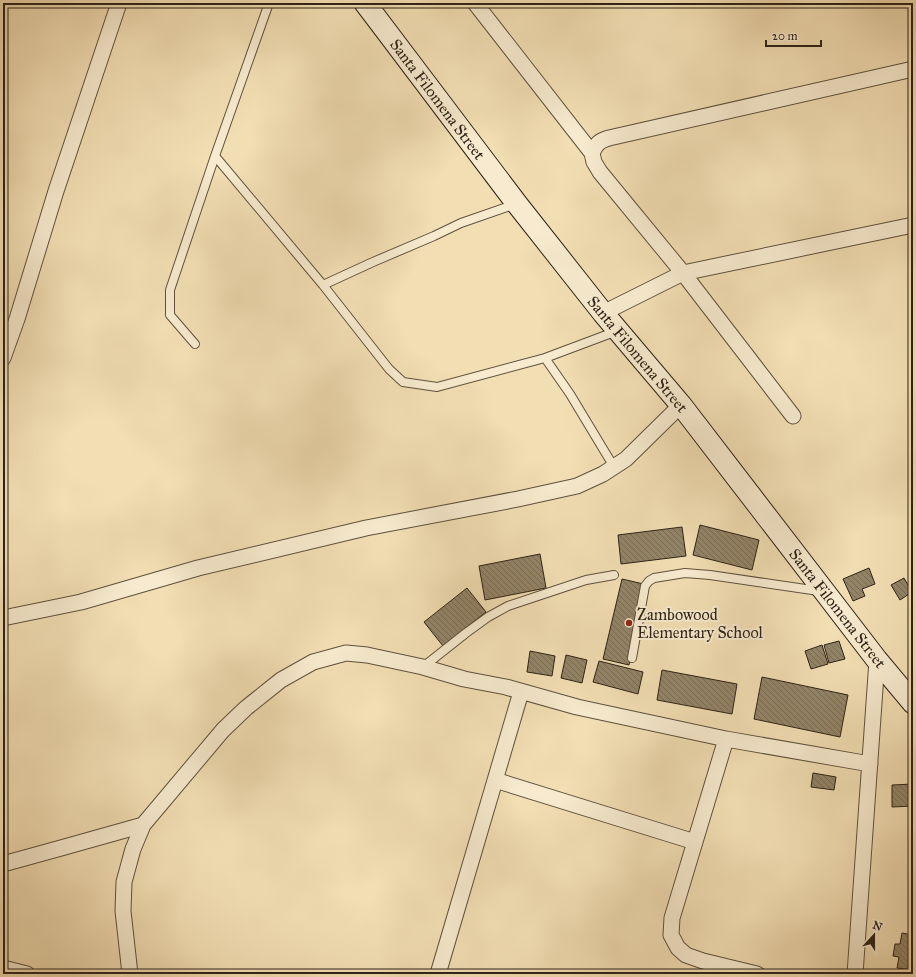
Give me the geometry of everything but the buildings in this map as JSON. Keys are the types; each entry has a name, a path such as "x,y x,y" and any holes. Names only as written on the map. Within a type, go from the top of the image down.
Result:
{"main road":[{"name":"Santa Filomena Street","path":"365,3 517,204 603,313 680,405 877,660 911,697"}],"street":[{"path":"3,358 17,319 56,191 119,3"},
{"path":"475,3 592,153 594,162 600,172 683,273 793,416"},
{"path":"592,153 595,146 600,141 608,138 913,69"},
{"path":"603,313 683,273 913,225"},
{"path":"3,618 81,602 198,568 366,528 518,499 577,486 603,474 626,459 680,405"},
{"path":"125,974 123,911 124,882 133,850 143,825 223,730 246,708 281,680 313,662 346,653 367,655 423,667 464,679 506,687 577,708 726,739 870,764"},
{"path":"855,974 877,660"},
{"path":"438,974 521,692"},
{"path":"726,739 672,918 671,935 678,948 686,955 703,961 757,974"},
{"path":"494,780 695,842"},
{"path":"3,864 143,825"},
{"path":"3,968 27,974"}],"lane":[{"path":"195,344 170,315 170,290 269,3"},
{"path":"215,156 323,285 389,369 403,382 437,386 545,358 618,331"},
{"path":"323,285 461,223 517,204"},
{"path":"545,358 570,394 614,467"},
{"path":"632,658 645,586 648,581 654,578 685,573 704,574 824,591"},
{"path":"423,667 488,617 508,606 586,580 614,575"}],"place":[{"name":"Zambowood Elementary School","path":"629,623"}]}
